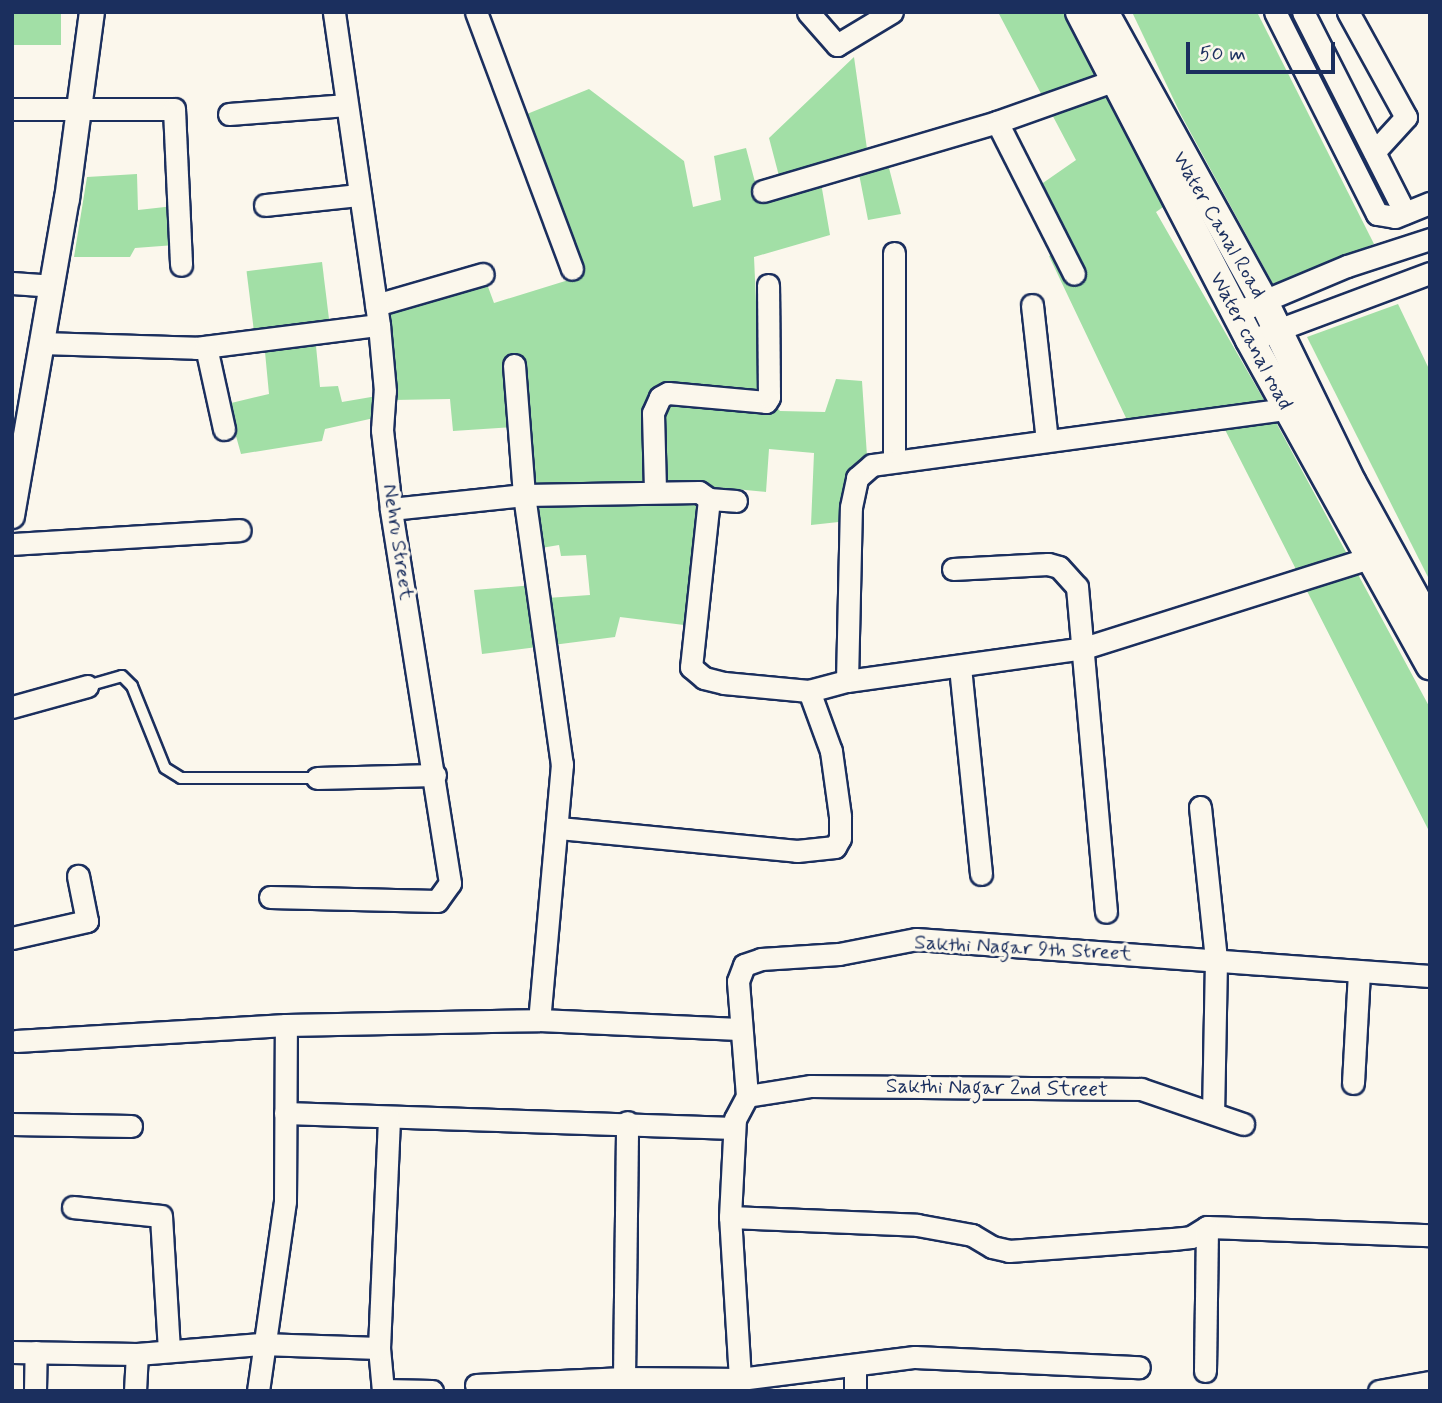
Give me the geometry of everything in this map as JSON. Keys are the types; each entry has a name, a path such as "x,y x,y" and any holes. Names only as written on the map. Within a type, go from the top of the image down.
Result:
{"main road":[{"name":"Water canal road","path":"1080,12 1126,76 1157,137 1236,313 1287,409 1378,552 1430,666"},
{"path":"1104,12 1126,76"},
{"name":"Water Canal Road","path":"1157,137 1262,300 1378,552 1430,625"}],"street":[{"path":"12,516 80,107 92,12"},
{"name":"Nehru Street","path":"270,897 437,901 450,883 391,509 382,430 385,391 377,315 334,12"},
{"path":"476,12 572,269"},
{"path":"808,12 837,45 892,12"},
{"path":"1275,12 1377,214 1387,218 1430,203"},
{"path":"1303,12 1405,213"},
{"path":"1348,12 1406,117 1374,152"},
{"path":"763,191 997,121 1126,76"},
{"path":"229,114 347,105"},
{"path":"12,109 174,108 181,265"},
{"path":"997,121 1073,274"},
{"path":"265,205 359,195"},
{"path":"1236,313 1262,300 1430,239"},
{"path":"894,253 894,460"},
{"path":"1250,340 1430,273"},
{"path":"41,343 206,347 377,315 483,274"},
{"path":"12,284 51,286"},
{"path":"655,490 653,413 660,397 668,393 766,402 769,397 768,285"},
{"path":"1032,305 1048,440"},
{"path":"206,347 224,429"},
{"path":"514,365 524,495 562,764 559,828 539,1020"},
{"path":"847,681 851,507 857,478 872,465 1287,409"},
{"path":"391,509 524,495 655,490 699,492 709,499 736,501"},
{"path":"709,499 691,667 704,678 724,683 809,691 847,681 1084,648 1378,552"},
{"path":"12,544 240,530"},
{"path":"953,569 1059,567 1077,587 1106,912"},
{"path":"960,667 981,874"},
{"path":"12,706 87,686"},
{"path":"559,828 797,851 835,847 840,838 841,816 831,751 809,691"},
{"path":"317,778 435,775"},
{"path":"1200,807 1216,960 1213,1111"},
{"path":"12,938 87,921 78,876"},
{"name":"Sakthi Nagar 9th Street","path":"740,1379 730,1217 734,1128 739,1103 747,1096 739,1029 739,972 761,959 839,954 916,939 1430,976"},
{"path":"1353,1083 1359,971"},
{"path":"16,1041 286,1025 539,1020 739,1029"},
{"path":"258,1391 261,1344 283,1225 286,1025"},
{"name":"Sakthi Nagar 2nd Street","path":"747,1096 811,1086 1141,1089 1213,1111 1242,1124"},
{"path":"285,1113 389,1119 627,1122 734,1128"},
{"path":"389,1119 379,1348 383,1390 432,1391"},
{"path":"624,1378 627,1122"},
{"path":"12,1124 131,1126"},
{"path":"73,1207 161,1216 169,1351"},
{"path":"730,1217 917,1224 972,1235 992,1247 1009,1251 1191,1237 1207,1227 1430,1235"},
{"path":"1205,1371 1207,1227"},
{"path":"12,1352 137,1354 261,1344 379,1348"},
{"path":"35,1391 36,1352"},
{"path":"135,1391 137,1354"},
{"path":"476,1385 529,1387 624,1378 740,1379 915,1357 1139,1367"},
{"path":"855,1366 855,1391"},
{"path":"1393,1390 1430,1381"}],"lane":[{"path":"87,686 122,676 132,686 165,768 181,778 317,778"}],"green space":[{"path":"12,12 61,12 61,45 12,45"},
{"path":"998,12 1065,12 1097,72 1166,205 1156,212 1264,400 1430,708 1430,833 1216,412 1127,420 1049,256 1070,247 1040,185 1076,160"},
{"path":"1132,12 1257,12 1374,244 1273,284 1181,115"},
{"path":"854,57 867,149 889,168 901,214 868,220 859,174 821,183 830,235 754,257 760,390 780,411 825,412 836,379 862,381 867,456 857,520 811,525 814,453 769,449 766,492 703,486 684,625 620,617 615,637 482,654 474,590 545,584 547,598 590,595 586,555 561,556 559,545 541,548 527,426 453,431 450,399 393,400 385,311 487,284 494,303 575,278 584,267 522,116 589,89 684,161 693,207 721,200 714,156 746,148 755,182 779,176 769,138"},
{"path":"137,174 138,210 174,206 175,245 135,248 130,257 74,257 87,177"},
{"path":"322,262 329,322 254,331 247,271"},
{"path":"1398,304 1430,371 1430,581 1307,337"},
{"path":"316,346 320,387 338,386 342,402 377,396 374,418 325,429 322,441 241,454 227,404 269,394 265,352"}]}
